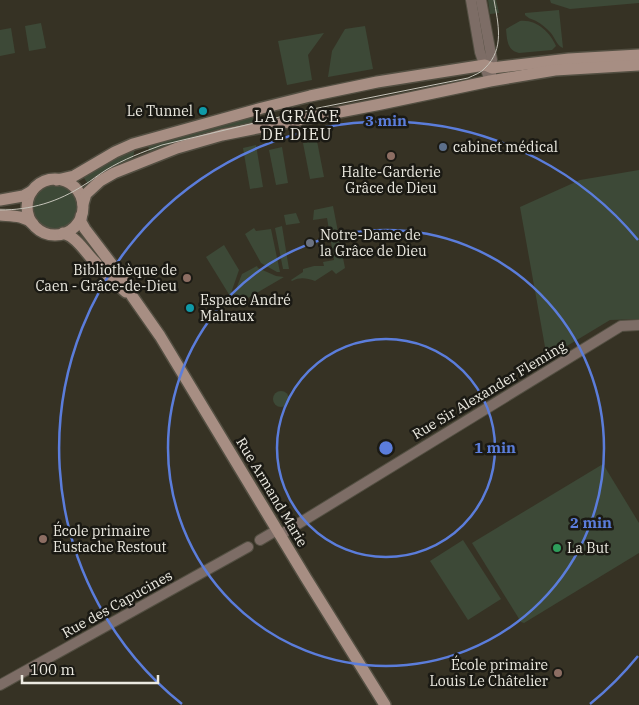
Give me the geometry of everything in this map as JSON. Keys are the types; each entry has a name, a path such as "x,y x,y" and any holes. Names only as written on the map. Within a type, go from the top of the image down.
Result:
{"main road":[{"path":"57,180 74,176 115,152 133,144 310,96 377,82 489,66 639,55"},
{"path":"0,215 18,216 28,220 39,230 47,234 63,234 77,224 86,194 100,181 147,159 192,143 222,135 490,81 555,70 639,65"},
{"path":"33,224 27,208 28,200 32,192 42,182 47,180 64,181 73,186 80,194 82,210"},
{"path":"0,200 18,198 32,192"},
{"name":"Rue Armand Marie","path":"82,210 81,222 84,229 126,283 132,296 160,336 385,705"},
{"name":"Rue Armand Marie","path":"63,234 76,241 94,262 132,296"}],"street":[{"path":"471,0 480,52 489,66 490,81"},
{"path":"481,0 492,60 489,66"},
{"name":"Rue Sir Alexander Fleming","path":"279,532 621,326 639,325"},
{"path":"260,540 279,532"},
{"name":"Rue des Capucines","path":"0,686 248,547"}],"green space":[{"path":"488,0 496,0 499,13 490,14"},
{"path":"550,0 639,0 639,3 570,9 551,3"},
{"path":"559,10 563,48 552,34 538,22 525,15 525,13"},
{"path":"520,21 537,24 546,31 556,46 552,50 519,53 512,50 508,44 506,29"},
{"path":"41,23 46,48 29,51 25,26"},
{"path":"365,26 373,69 328,77 332,51 345,29"},
{"path":"11,28 15,53 0,56 0,30"},
{"path":"324,33 308,55 312,80 287,85 278,41"},
{"path":"253,116 255,124 150,152 147,143"},
{"path":"317,141 324,177 310,179 303,143"},
{"path":"256,145 263,187 250,189 243,148"},
{"path":"135,147 133,158 110,170 90,187 82,175"},
{"path":"282,147 288,183 276,185 269,150"},
{"path":"639,170 639,319 610,320 547,358 520,207 580,180"},
{"path":"51,185 59,185 71,191 77,207 71,223 59,229 51,229 39,223 33,211 33,203 39,191"},
{"path":"333,206 345,268 336,274 332,270 315,281 303,278 292,281 303,272 303,269 324,266 323,262 334,260 327,218 313,220 314,210"},
{"path":"296,213 300,223 286,225 284,215"},
{"path":"282,226 289,269 283,269 275,228"},
{"path":"254,228 256,231 271,229 280,272 261,263 245,234"},
{"path":"224,245 239,270 230,296 206,257"},
{"path":"257,266 276,276 284,277 236,305 232,299 242,274"},
{"path":"278,391 284,391 289,396 287,405 278,407 273,402 273,396"},
{"name":"La But","path":"603,464 639,523 639,553 524,623 521,622 472,543"},
{"path":"463,540 501,599 468,620 430,561"}],"tram line":[{"path":"0,210 33,207 64,196 120,162 162,145 313,109 468,78 483,70 495,53 498,44 498,27 494,0"}],"place":[{"name":"Le Tunnel","path":"203,111"},
{"name":"cabinet médical","path":"443,147"},
{"name":"Halte-Garderie Grâce de Dieu","path":"391,156"},
{"name":"Notre-Dame de la Grâce de Dieu","path":"310,243"},
{"name":"Bibliothèque de Caen - Grâce-de-Dieu","path":"187,278"},
{"name":"Espace André Malraux","path":"190,308"},
{"name":"École primaire Eustache Restout","path":"43,539"},
{"name":"La But","path":"557,548"},
{"name":"École primaire Louis Le Châtelier","path":"558,673"}],"district":[{"name":"LA GRÂCE DE DIEU","path":"297,125"}]}
